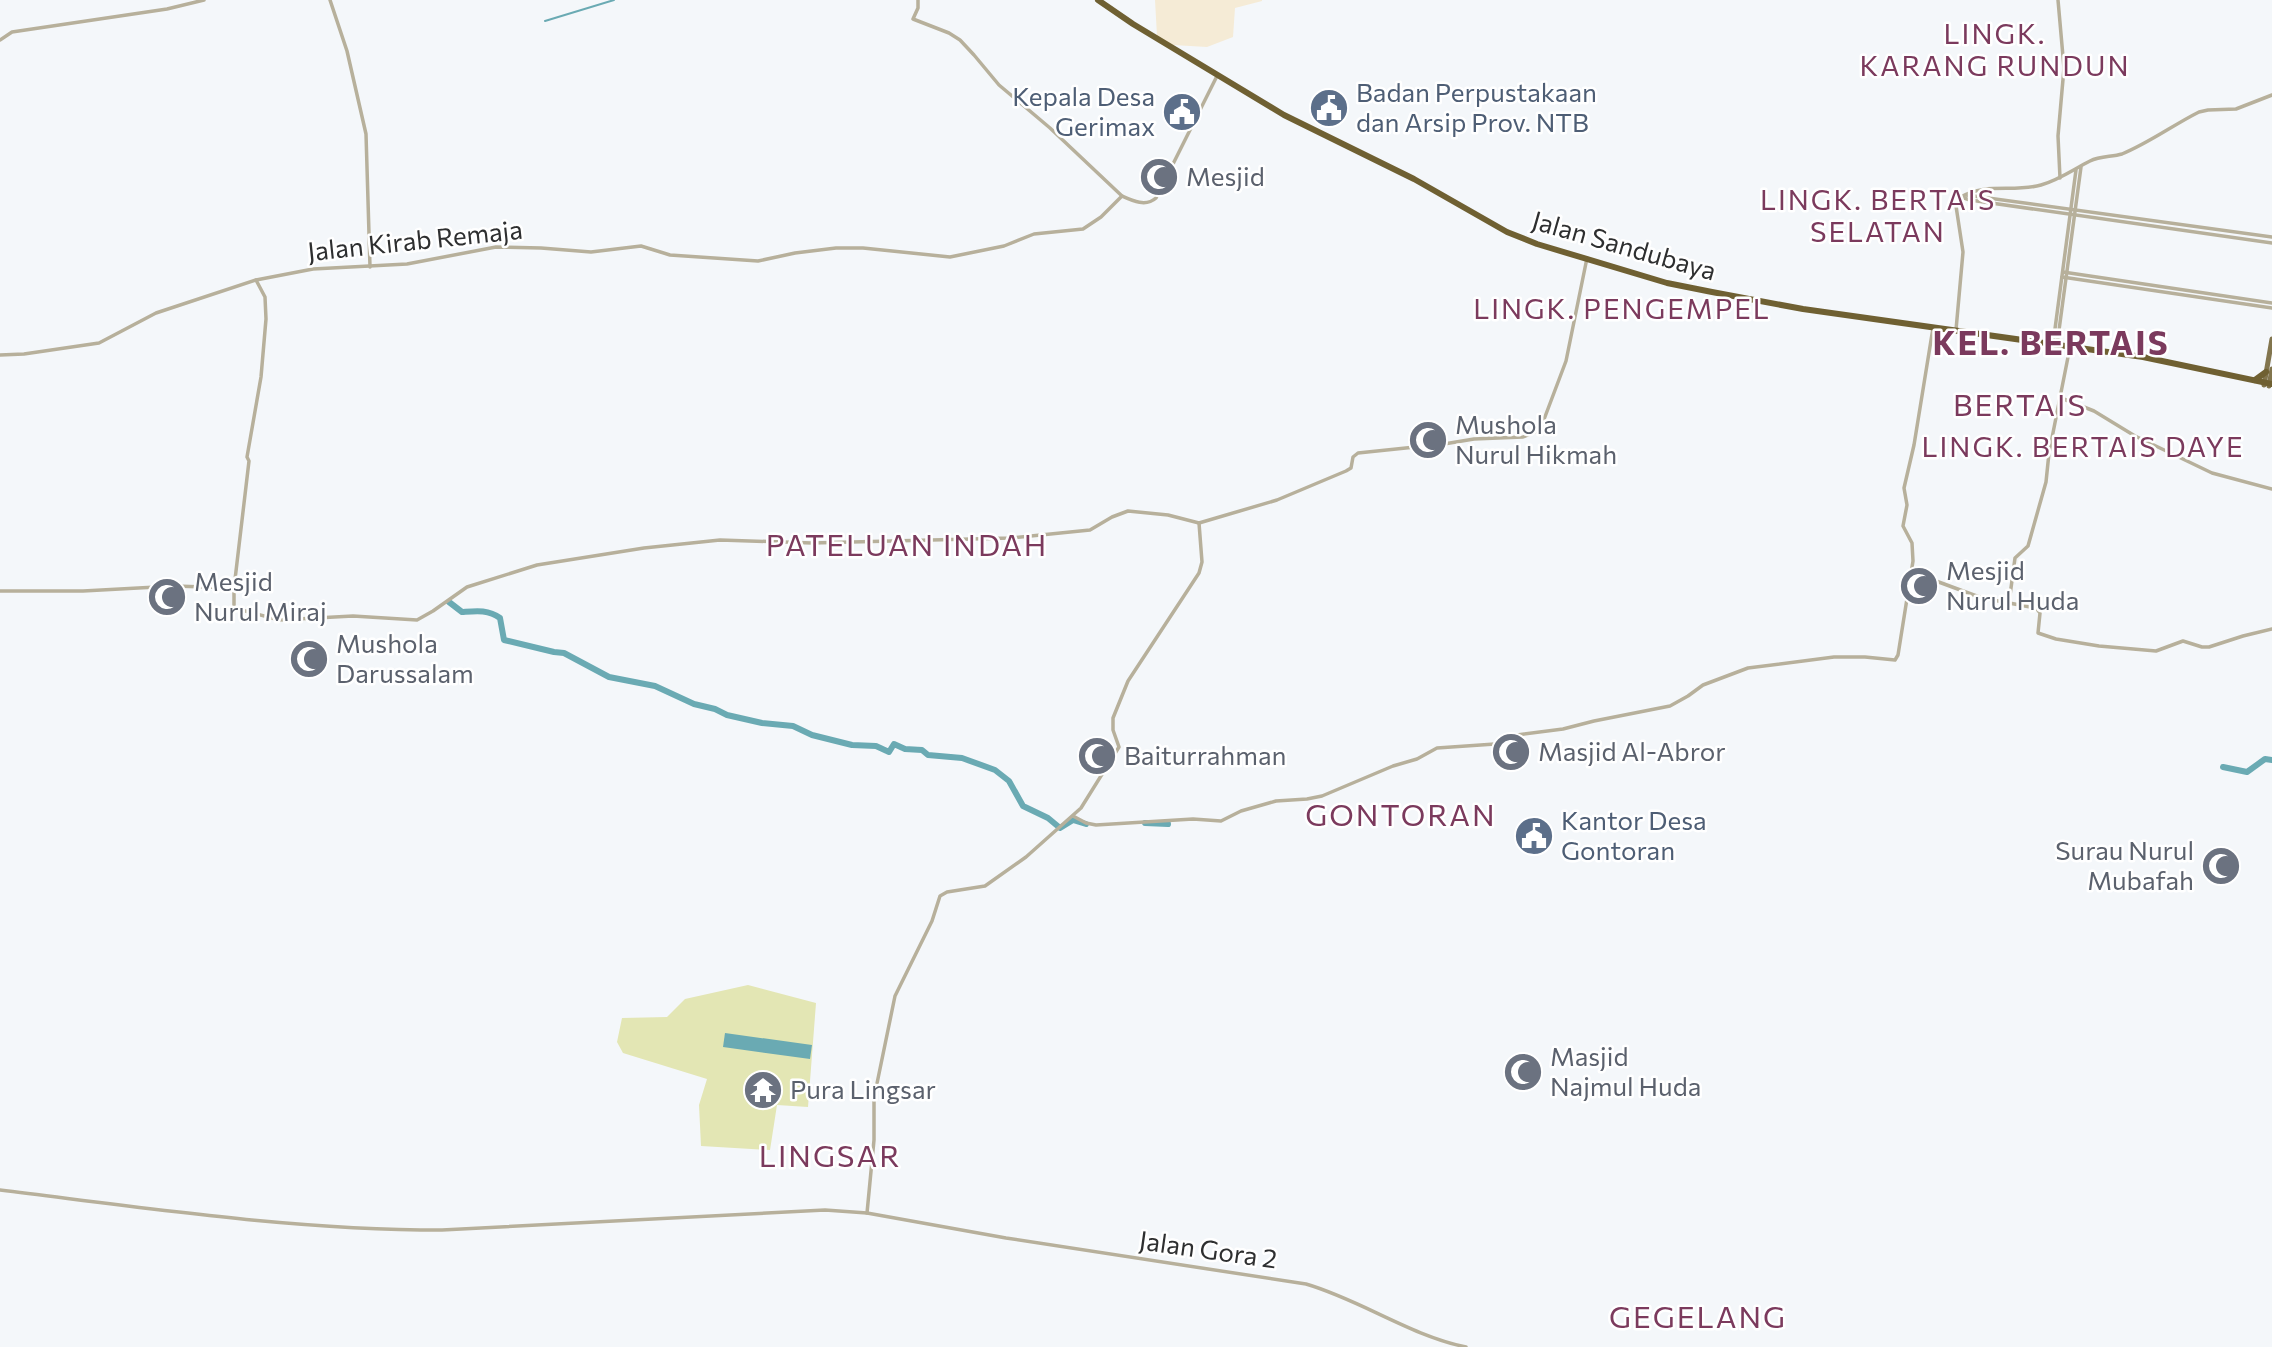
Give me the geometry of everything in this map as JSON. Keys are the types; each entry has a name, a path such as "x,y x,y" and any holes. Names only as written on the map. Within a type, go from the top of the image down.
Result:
{"highway":[{"name":"Jalan Sandubaya","path":"1098,0 1284,115 1446,197 1516,236 1546,247 1667,283 1712,292 1803,309 2143,357 2269,385"},
{"path":"2255,380 2269,370"},
{"name":"Jalan Sandubaya","path":"2216,373 2269,385"}],"main road":[{"path":"2269,385 2272,339"}],"street":[{"path":"0,40 12,32 167,9 204,0"},
{"path":"330,0 347,51 366,134 370,267"},
{"path":"918,0 918,8 912,19 960,40 999,85 1050,128 1122,196 1141,202 1155,199 1218,74"},
{"path":"2058,0 2064,68 2058,136 2060,177"},
{"path":"1956,330 1963,252 1956,205 1963,196 1995,187 2030,187 2060,177 2092,160 2121,154 2199,112 2233,110 2272,95"},
{"path":"2055,344 2081,167"},
{"path":"2074,212 2076,170"},
{"name":"Jalan Kirab Remaja","path":"0,355 99,343 153,314 256,280 313,270 407,264 496,247 594,252 638,246 664,254 756,261 836,248 863,248 951,257 1007,245 1034,234 1084,229 1122,196"},
{"path":"1963,196 1970,200 2035,206 2272,243"},
{"path":"2074,212 2272,237"},
{"path":"256,280 265,297 266,319 261,377 247,457 249,461 234,605 236,609 271,618 354,616 417,620 467,587 537,565 726,539 812,543 1010,538 1090,530 1128,511 1168,515 1199,523 1277,500 1346,471 1358,453 1444,444 1466,439 1523,437 1543,427 1560,382 1587,258"},
{"path":"2065,275 2272,303"},
{"path":"2065,275 2272,308"},
{"path":"1073,816 1096,825 1198,819 1221,821 1241,811 1276,801 1322,796 1393,766 1417,759 1437,748 1494,744 1517,735 1563,729 1670,706 1703,685 1748,668 1834,657 1894,660 1898,655 1912,569 1912,547 1903,525 1907,503 1904,491 1933,327"},
{"path":"2009,603 2015,558 2029,543 2046,482 2049,453 2070,347"},
{"path":"2061,398 2094,411 2135,436 2212,473 2272,489"},
{"path":"867,1213 874,1140 874,1098 895,996 932,921 940,898 945,892 987,885 1015,866 1088,800 1119,747 1113,730 1113,718 1128,681 1200,571 1202,562 1199,523"},
{"path":"1912,569 1973,596 2038,610 2040,614 2037,631 2040,635 2156,651 2183,641 2209,647 2272,629"},
{"path":"0,591 175,586 234,588"},
{"name":"Jalan Gora 2","path":"0,1190 233,1219 389,1230 442,1230 825,1210 867,1213 934,1226 1306,1284 1425,1335 1466,1347"}],"shaded area":[{"path":"1155,0 1262,1 1235,8 1233,37 1207,47 1173,45 1157,36"}],"green space":[{"path":"748,985 816,1003 808,1107 777,1105 770,1150 701,1146 699,1105 707,1079 623,1053 617,1042 622,1018 667,1017 685,999"}],"water":[{"path":"725,1033 812,1045 810,1059 723,1047"}],"waterway":[{"path":"545,21 614,0"},
{"path":"449,602 462,612 486,612 500,618 504,640 564,653 609,677 655,686 694,704 727,715 762,723 793,726 812,735 852,745 876,746 889,752 894,744 905,749 922,750 928,755 962,758 995,770 1009,781 1023,806 1048,818 1060,828 1073,820 1086,824"},
{"path":"2223,767 2247,772 2265,759 2272,760"},
{"path":"1145,823 1168,824"}],"place":[{"name":"Badan Perpustakaan dan Arsip Prov. NTB","path":"1329,108"},
{"name":"Kepala Desa Gerimax","path":"1182,112"},
{"name":"Mesjid","path":"1159,177"},
{"name":"Mushola Nurul Hikmah","path":"1428,440"},
{"name":"Mesjid Nurul Huda","path":"1919,586"},
{"name":"Mesjid Nurul Miraj","path":"167,597"},
{"name":"Mushola Darussalam","path":"309,659"},
{"name":"Masjid Al-Abror","path":"1511,752"},
{"name":"Baiturrahman","path":"1097,756"},
{"name":"Kantor Desa Gontoran","path":"1534,836"},
{"name":"Surau Nurul Mubafah","path":"2221,866"},
{"name":"Masjid Najmul Huda","path":"1523,1072"},
{"name":"Pura Lingsar","path":"763,1090"}],"district":[{"name":"LINGK. KARANG RUNDUN","path":"1995,50"},
{"name":"LINGK. BERTAIS SELATAN","path":"1878,216"},
{"name":"LINGK. PENGEMPEL","path":"1622,309"},
{"name":"KEL. BERTAIS","path":"2051,343"},
{"name":"BERTAIS","path":"2020,406"},
{"name":"LINGK. BERTAIS DAYE","path":"2083,447"},
{"name":"PATELUAN INDAH","path":"907,546"},
{"name":"GONTORAN","path":"1401,816"},
{"name":"LINGSAR","path":"830,1157"},
{"name":"GEGELANG","path":"1698,1318"}]}
